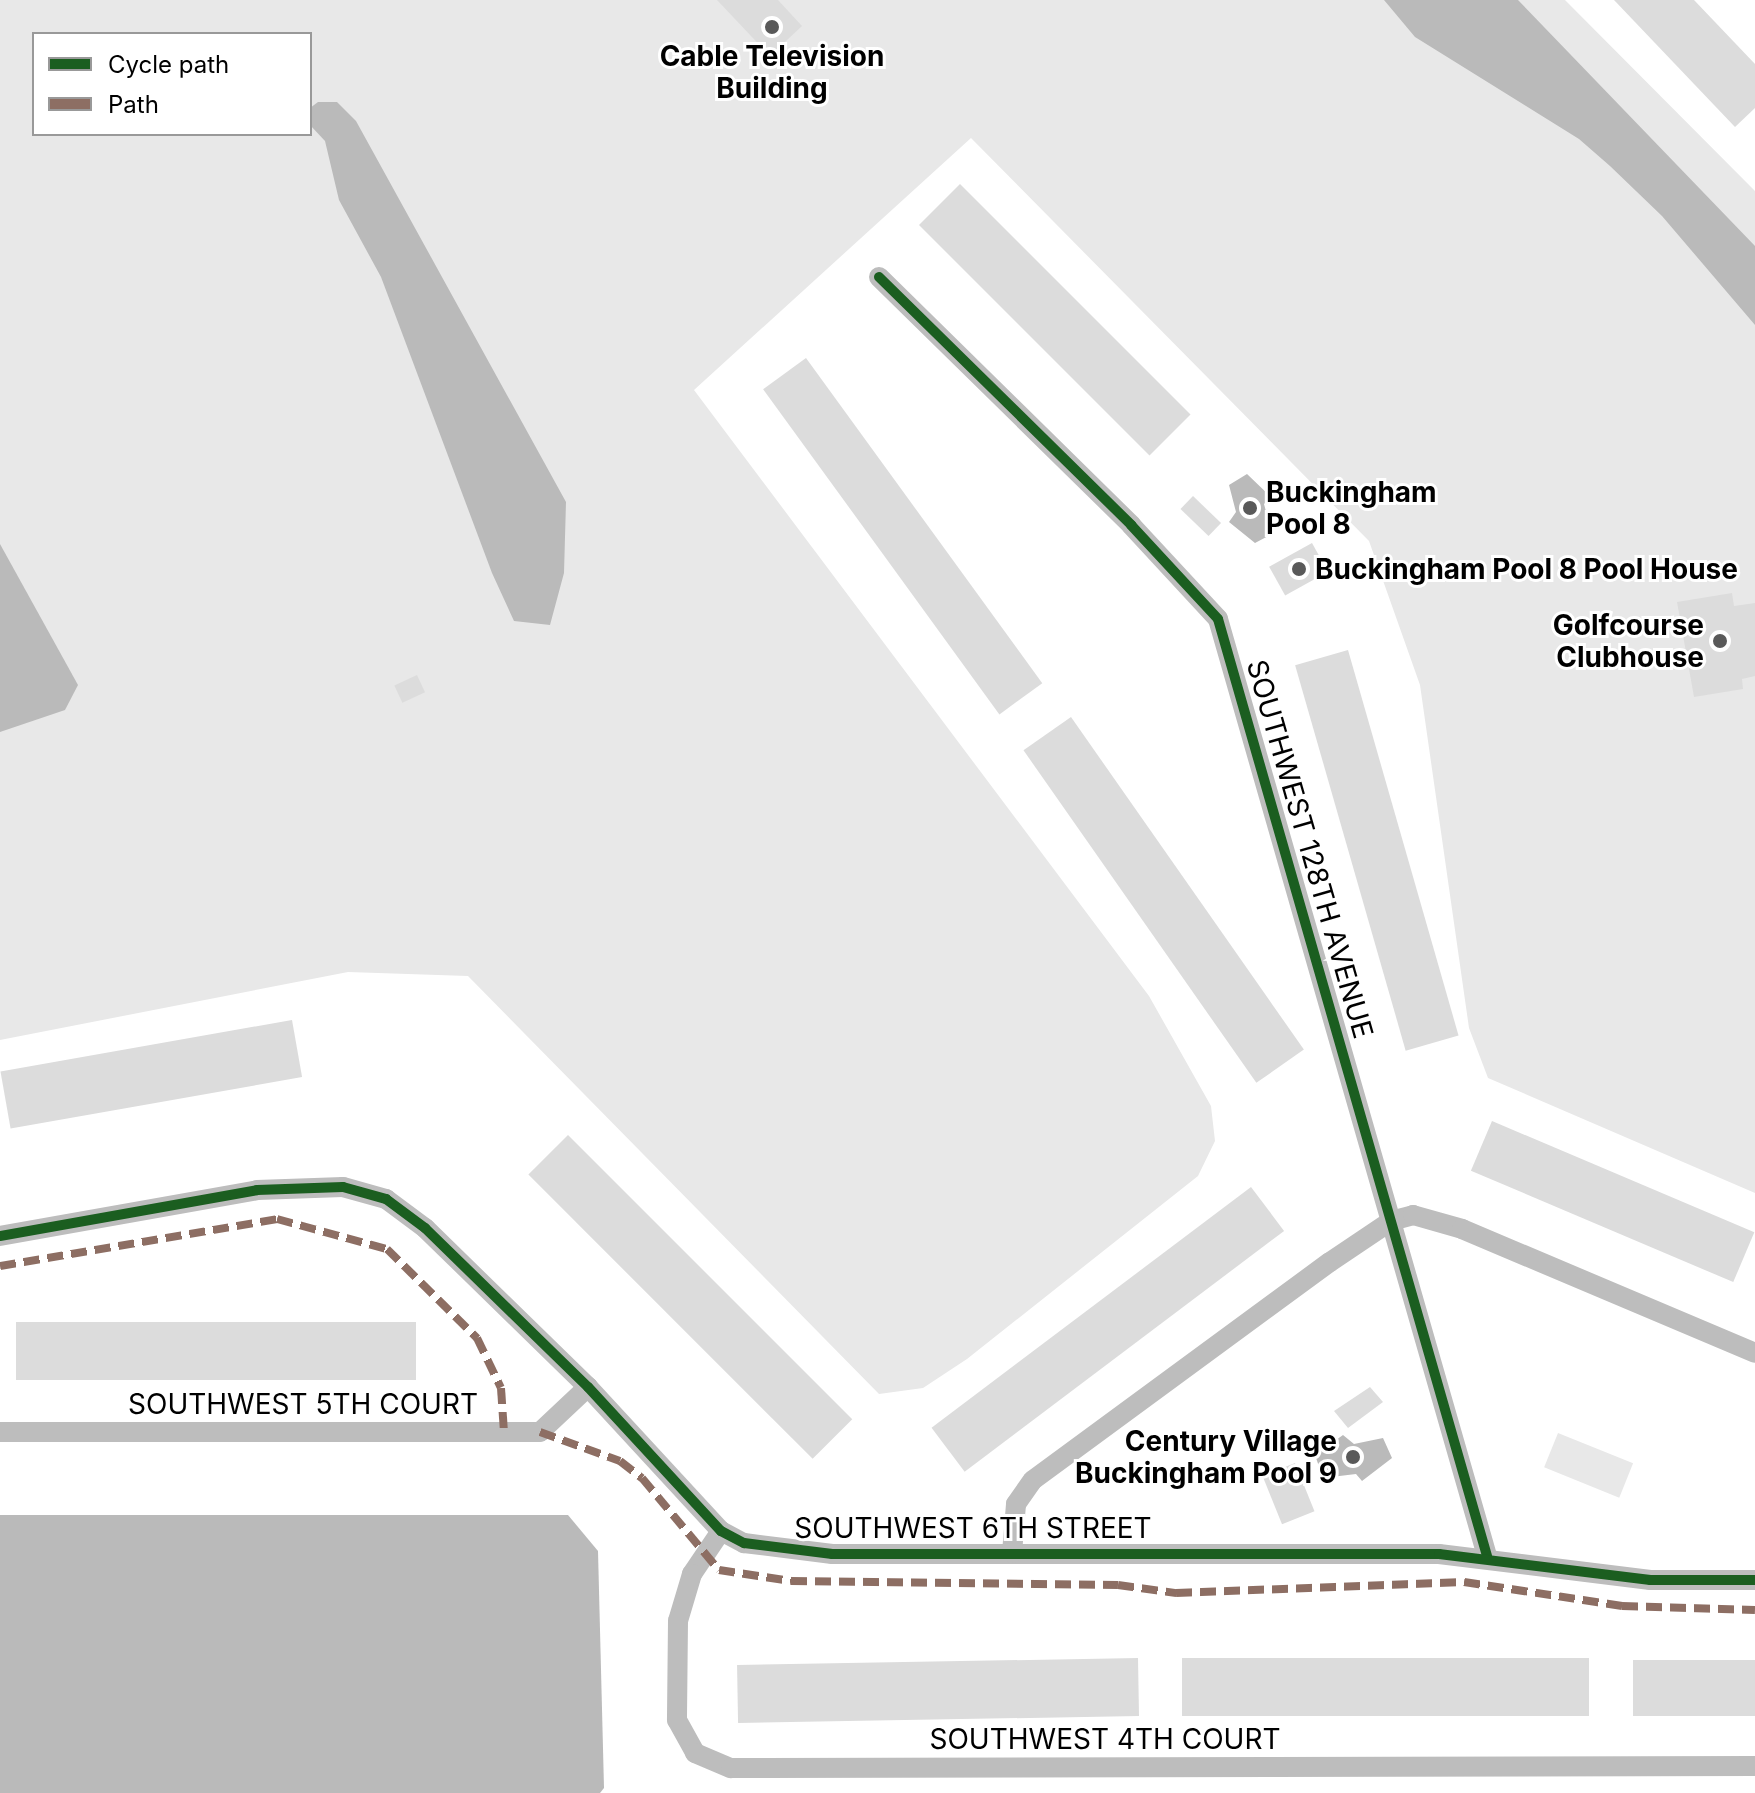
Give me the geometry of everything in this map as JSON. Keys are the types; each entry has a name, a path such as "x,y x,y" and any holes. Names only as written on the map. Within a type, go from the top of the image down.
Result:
{"street":[{"name":"SOUTHWEST 128TH AVENUE","path":"879,277 1215,613 1487,1556"},
{"name":"SOUTHWEST 6TH STREET","path":"0,1236 257,1190 343,1187 386,1199 425,1228 588,1387 721,1531 744,1543 784,1551 1487,1556 1650,1580 1755,1580"},
{"path":"1012,1553 1011,1520 1022,1493 1108,1425 1313,1274 1391,1221 1413,1215 1462,1229 1755,1353"},
{"name":"SOUTHWEST 5TH COURT","path":"0,1432 540,1432 588,1387"},
{"name":"SOUTHWEST 4TH COURT","path":"721,1531 692,1574 678,1621 677,1720 695,1753 731,1768 1755,1766"}],"shaded area":[{"path":"0,0 1565,0 1755,191 1755,1193 1488,1078 1469,1028 1420,685 1369,541 971,138 694,390 1149,996 1211,1106 1215,1141 1198,1176 967,1359 923,1388 879,1394 468,976 348,972 0,1040"},
{"path":"1384,0 1518,0 1755,246 1755,325 1662,216 1610,166 1579,139 1415,37"},
{"path":"318,102 337,102 356,121 566,502 564,573 550,625 514,621 492,573 381,277 339,200 325,141 312,127 312,106"},
{"name":"Buckingham Pool 8","path":"1247,474 1271,497 1264,504 1272,534 1255,543 1229,522 1236,512 1229,485"},
{"path":"0,544 78,685 65,710 0,732"},
{"path":"1558,1433 1633,1463 1619,1498 1544,1467"},
{"name":"Century Village Buckingham Pool 9","path":"1343,1435 1354,1444 1383,1438 1392,1458 1362,1481 1356,1474 1323,1478 1315,1455"},
{"path":"0,1515 568,1515 598,1551 604,1788 600,1793 0,1793"}],"building":[{"name":"Cable Television Building","path":"717,0 778,0 802,26 770,56"},
{"path":"1614,0 1694,0 1755,64 1755,108 1735,127"},
{"path":"960,184 1191,415 1150,456 919,225"},
{"path":"806,358 1042,683 999,714 763,389"},
{"path":"1193,496 1221,523 1209,536 1180,509"},
{"name":"Buckingham Pool 8 Pool House","path":"1312,543 1328,572 1285,596 1269,567"},
{"name":"Golfcourse Clubhouse","path":"1732,593 1734,606 1755,603 1755,676 1742,679 1743,689 1694,697 1677,602"},
{"path":"1348,650 1459,1035 1406,1051 1295,665"},
{"path":"417,675 425,692 402,703 394,686"},
{"path":"1071,717 1304,1050 1256,1083 1023,750"},
{"path":"292,1020 302,1077 11,1129 0,1071"},
{"path":"1492,1121 1754,1232 1733,1282 1471,1171"},
{"path":"568,1135 852,1419 813,1459 528,1175"},
{"path":"1251,1187 1284,1231 965,1472 932,1428"},
{"path":"16,1322 416,1322 416,1380 16,1380"},
{"path":"1370,1387 1383,1402 1348,1428 1334,1411"},
{"path":"1295,1463 1314,1511 1282,1524 1263,1476"},
{"path":"1138,1658 1139,1716 738,1723 737,1665"},
{"path":"1182,1658 1589,1658 1589,1716 1182,1716"},
{"path":"1633,1660 1755,1660 1755,1716 1633,1716"}],"marked path":[{"path":"0,1266 277,1219 387,1249 477,1338 501,1388 504,1432"},
{"path":"540,1432 620,1461 642,1478 719,1570 791,1581 1118,1585 1176,1593 1464,1582 1622,1606 1755,1610"}],"cycle path":[{"path":"879,277 1131,525 1218,619 1487,1556"},
{"path":"0,1236 257,1190 343,1187 386,1199 425,1228 588,1387 721,1531 744,1543 832,1554 1439,1554 1650,1580 1755,1580"}],"place":[{"name":"Cable Television Building","path":"772,27"},
{"name":"Buckingham Pool 8","path":"1250,508"},
{"name":"Buckingham Pool 8 Pool House","path":"1299,569"},
{"name":"Golfcourse Clubhouse","path":"1720,641"},
{"name":"Century Village Buckingham Pool 9","path":"1353,1457"}]}
